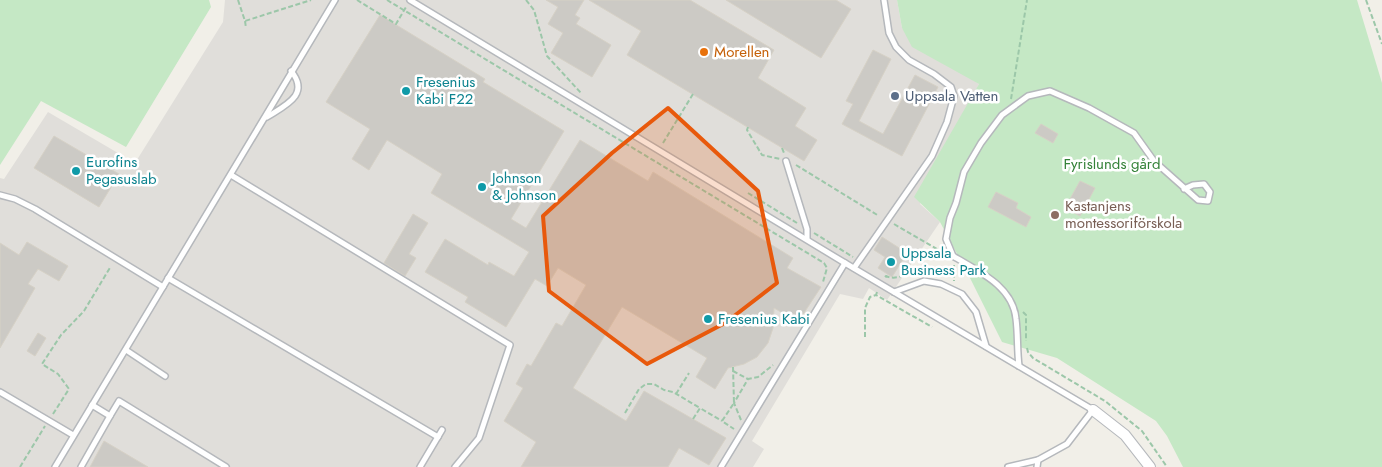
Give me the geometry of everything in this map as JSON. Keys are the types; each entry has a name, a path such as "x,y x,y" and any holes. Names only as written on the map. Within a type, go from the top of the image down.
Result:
{"street":[{"path":"1093,410 1125,435 1150,467"}],"lane":[{"path":"54,467 335,0"},
{"path":"410,0 845,263 1093,410 1067,444 1038,460 1008,467"},
{"path":"854,268 932,156 947,122 954,96 951,87 934,74 909,60 896,47 889,33 884,0"},
{"path":"264,118 293,100 298,92 299,84 292,71"},
{"path":"1019,366 1016,318 1012,303 1001,287 953,256 946,239 950,218 964,172 981,143 1002,115 1028,96 1050,92 1089,108 1134,133 1154,161 1184,189 1198,200 1208,202 1210,192 1204,184 1193,185 1184,189"},
{"path":"786,161 807,229 807,239"},
{"path":"231,175 510,345 479,438 455,467"},
{"path":"0,195 15,199 35,209 163,287"},
{"path":"721,467 845,263"},
{"path":"168,278 438,437"},
{"path":"894,292 924,281 941,284 962,294 976,312 986,347"},
{"path":"126,350 165,376"},
{"path":"0,392 73,435"},
{"path":"81,467 119,402 226,467"},
{"path":"92,405 110,416"},
{"path":"420,467 442,430"},
{"path":"1037,467 1038,460"}],"path":[{"path":"238,0 246,28"},
{"path":"245,22 311,0"},
{"path":"357,0 396,24 410,0"},
{"path":"387,0 824,263 827,268 822,287"},
{"path":"526,0 534,10 547,56 583,95"},
{"path":"1009,110 1027,0"},
{"path":"1366,0 1382,44"},
{"path":"667,145 663,143 694,94"},
{"path":"748,127 747,130 762,155 795,165 943,253 953,256 955,281"},
{"path":"740,189 859,261"},
{"path":"20,467 69,388 58,374 42,364 61,335 84,311 116,258"},
{"path":"865,337 866,308 870,297 876,295"},
{"path":"1012,303 1026,315 1028,328 1026,344 1028,352 1033,358 1105,401 1142,431 1168,467"},
{"path":"733,371 748,379 758,377 775,362"},
{"path":"733,366 734,403 743,431"},
{"path":"676,394 689,373"},
{"path":"722,421 748,379"},
{"path":"625,414 639,389 646,384 654,384 743,431"},
{"path":"693,420 700,408"}],"highlighted area":[{"path":"668,108 758,191 777,283 725,323 647,364 549,291 543,216 612,153"}],"shaded area":[{"path":"225,0 897,0 902,28 979,84 920,204 940,222 887,300 869,288 863,299 840,294 752,441 764,449 753,467 0,467 0,178 4,179 48,112 135,163 223,22"}],"green space":[{"path":"0,0 209,0 211,7 126,147 41,101 0,165"},
{"name":"Fyrislunds gård","path":"897,0 1357,0 1382,83 1382,467 1183,467 1167,436 1156,421 1057,358 1002,342 940,222 914,197 979,84 912,47 902,28"}],"building":[{"path":"546,0 584,0 575,15 580,18 576,24 611,45 592,77 551,53 563,33 548,24 558,7"},
{"path":"589,0 690,0 774,50 758,78 806,108 795,126 817,140 804,161 627,55 641,31"},
{"path":"726,0 836,0 851,9 821,58"},
{"path":"380,15 485,79 483,82 564,131 511,219 526,228 580,140 648,181 653,172 793,258 787,268 821,287 798,322 774,308 773,328 768,343 757,357 744,364 728,368 715,389 696,377 707,358 622,307 573,388 626,421 644,391 726,438 709,465 679,448 668,467 521,467 536,442 504,421 523,388 516,384 527,364 531,366 556,323 562,326 586,285 558,268 547,286 535,279 506,327 465,302 468,297 425,272 445,239 488,265 489,262 514,276 529,252 431,193 442,174 387,140 369,170 352,159 370,129 326,102"},
{"path":"873,50 891,59 859,121 883,134 915,75 938,87 902,156 842,124 853,104 846,101"},
{"path":"1041,124 1058,134 1053,143 1035,133"},
{"name":"Eurofins Pegasuslab","path":"54,136 119,174 99,207 34,168"},
{"path":"1080,181 1095,188 1080,216 1065,208"},
{"path":"996,192 1018,203 1016,208 1031,217 1026,227 988,207"},
{"path":"413,214 428,223 409,254 416,258 405,276 384,263"},
{"name":"Uppsala Business Park","path":"882,237 907,253 892,277 878,268 885,257 874,250"},
{"path":"27,242 68,266 59,281 38,269 28,284 35,288 0,348 0,243 19,255"},
{"path":"38,333 46,338 35,356 27,351"},
{"path":"104,441 148,467 90,467"}],"place":[{"name":"Morellen","path":"704,52"},
{"name":"Fresenius Kabi F22","path":"406,91"},
{"name":"Uppsala Vatten","path":"895,96"},
{"name":"Eurofins Pegasuslab","path":"76,171"},
{"name":"Johnson & Johnson","path":"482,187"},
{"name":"Kastanjens montessoriförskola","path":"1055,215"},
{"name":"Uppsala Business Park","path":"891,262"},
{"name":"Fresenius Kabi","path":"708,319"}]}
